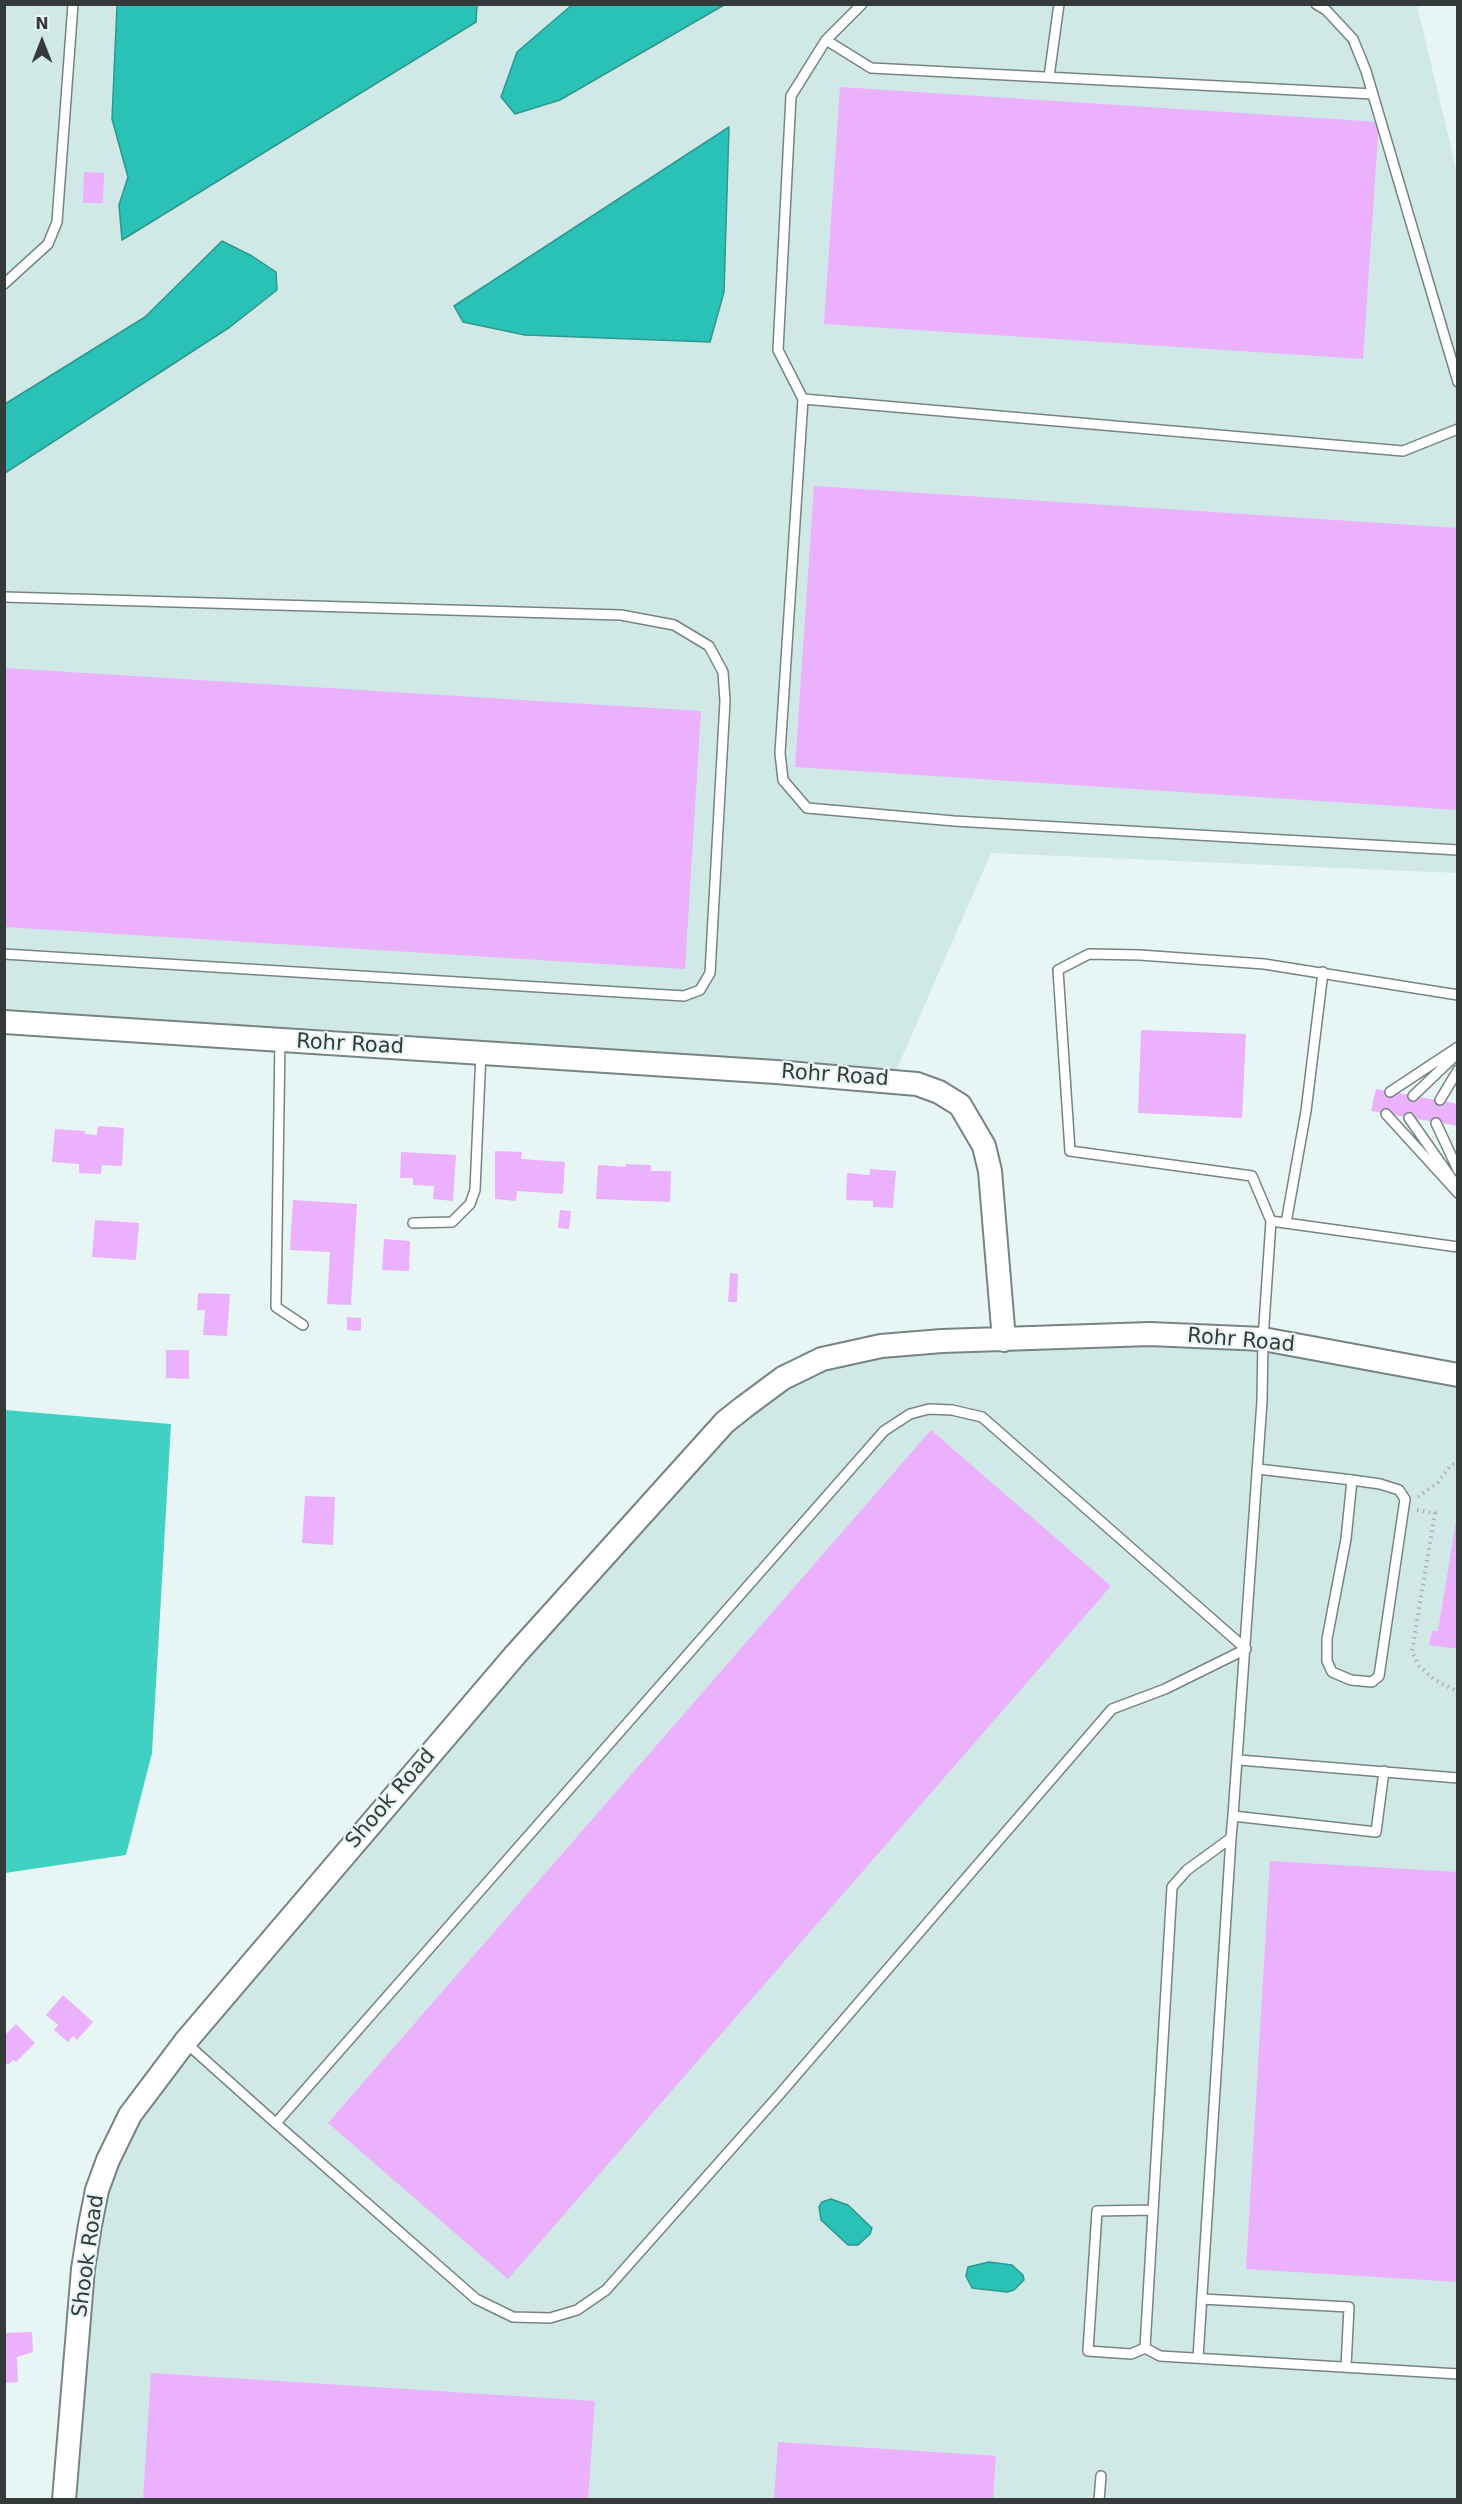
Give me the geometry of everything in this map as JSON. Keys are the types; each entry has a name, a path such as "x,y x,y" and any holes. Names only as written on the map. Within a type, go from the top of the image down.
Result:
{"street":[{"name":"Rohr Road","path":"4,1022 481,1052 892,1080 917,1084 939,1092 960,1105 984,1146 990,1171 1004,1340 1150,1334 1263,1339 1458,1375"},
{"name":"Shook Road","path":"64,2499 83,2269 97,2190 130,2115 185,2042 508,1663 725,1422 783,1378 822,1359 911,1342 1004,1340"}],"lane":[{"path":"4,284 48,244 57,222 73,4"},
{"path":"862,4 826,40 791,96 778,350 803,399 780,753 783,780 807,808 954,821 1458,850"},
{"path":"1049,77 1059,4"},
{"path":"1316,4 1326,10 1353,39 1373,94 1458,382"},
{"path":"826,40 871,68 1373,94"},
{"path":"803,399 1403,451 1458,429"},
{"path":"4,597 621,615 674,625 709,646 723,672 725,701 710,974 700,990 684,996 4,954"},
{"path":"1198,2358 1231,1838 1239,1760 1258,1469 1263,1339 1271,1221 1252,1176 1070,1151 1058,970 1089,954 1264,964 1458,995"},
{"path":"1286,1223 1306,1112 1323,972"},
{"path":"280,1041 276,1307 303,1325"},
{"path":"1390,1092 1458,1047"},
{"path":"413,1223 452,1222 470,1204 475,1190 481,1052"},
{"path":"1413,1096 1458,1053"},
{"path":"1440,1100 1458,1070"},
{"path":"1386,1114 1458,1193"},
{"path":"1409,1118 1458,1186"},
{"path":"1436,1123 1458,1170"},
{"path":"1271,1221 1458,1247"},
{"path":"276,2123 885,1431 910,1414 929,1409 952,1410 982,1417 1246,1649"},
{"path":"1258,1469 1352,1480 1399,1490 1405,1499 1379,1676 1372,1682 1351,1680 1332,1672 1327,1661 1327,1639 1346,1539 1352,1480"},
{"path":"185,2042 476,2299 513,2317 550,2318 577,2310 606,2289 638,2254 779,2095 1112,1709 1165,1689 1246,1649"},
{"path":"1239,1760 1458,1778"},
{"path":"1233,1816 1376,1832 1384,1771"},
{"path":"1145,2348 1172,1887 1187,1870 1231,1838"},
{"path":"1145,2348 1131,2354 1088,2351 1097,2211 1152,2210"},
{"path":"1202,2299 1349,2307 1346,2367"},
{"path":"1145,2348 1160,2356 1458,2374"},
{"path":"1099,2499 1101,2476"}],"path":[{"path":"1414,1499 1438,1482 1451,1465 1458,1463"},
{"path":"1412,1510 1434,1513 1412,1651 1419,1666 1434,1680 1458,1692"}],"shaded area":[{"path":"117,4 477,5 476,22 122,240 119,205 128,177 112,119"},
{"path":"573,4 724,5 560,100 515,114 501,97 517,52"},
{"path":"4,5 1417,5 1458,177 1457,873 991,853 892,1080 5,1022"},
{"path":"729,127 724,292 710,342 525,335 463,322 454,306"},
{"path":"222,241 252,256 276,272 277,290 230,327 5,473 5,404 145,317"},
{"path":"1150,1334 1457,1375 1457,2499 64,2500 83,2269 130,2115 725,1422 822,1359"},
{"path":"5,1410 171,1424 152,1753 126,1855 5,1873"},
{"path":"831,2199 848,2205 872,2228 870,2234 858,2245 848,2245 821,2220 819,2207 822,2202"},
{"path":"989,2262 1012,2265 1023,2275 1024,2280 1014,2290 1007,2292 972,2288 966,2276 968,2267"}],"building":[{"path":"840,87 1379,122 1363,359 824,324"},
{"path":"84,172 104,173 103,203 83,203"},
{"path":"814,486 1458,528 1458,810 795,767"},
{"path":"4,668 701,711 685,969 4,927"},
{"path":"1141,1030 1246,1034 1242,1118 1138,1113"},
{"path":"1376,1089 1458,1104 1458,1126 1371,1111"},
{"path":"98,1126 124,1128 122,1166 102,1165 101,1174 79,1173 79,1164 52,1162 55,1129 85,1131 85,1134 97,1135"},
{"path":"495,1151 522,1152 521,1159 565,1162 563,1194 517,1191 516,1201 495,1199"},
{"path":"401,1152 456,1155 453,1201 433,1199 434,1186 413,1185 413,1178 400,1178"},
{"path":"626,1164 651,1165 651,1171 671,1171 670,1202 596,1199 598,1165 626,1167"},
{"path":"870,1169 896,1171 893,1208 873,1207 873,1201 846,1200 847,1173 870,1175"},
{"path":"293,1200 357,1204 351,1305 327,1304 330,1252 290,1250"},
{"path":"560,1210 571,1211 569,1229 558,1228"},
{"path":"95,1220 139,1223 136,1260 92,1257"},
{"path":"384,1239 410,1241 409,1271 382,1270"},
{"path":"730,1273 738,1274 737,1302 728,1302"},
{"path":"198,1293 230,1294 227,1336 203,1335 205,1310 197,1310"},
{"path":"347,1317 361,1318 361,1331 347,1330"},
{"path":"166,1350 189,1350 189,1379 166,1378"},
{"path":"931,1430 1111,1586 508,2279 328,2123"},
{"path":"305,1496 335,1497 333,1545 302,1543"},
{"path":"1456,1521 1458,1521 1458,1649 1429,1645 1432,1631 1438,1631"},
{"path":"1270,1861 1458,1872 1458,2282 1246,2269"},
{"path":"63,1995 93,2022 77,2040 73,2036 68,2042 54,2030 58,2025 46,2015"},
{"path":"16,2024 35,2043 16,2062 13,2060 8,2065 4,2061 4,2036"},
{"path":"32,2332 33,2352 17,2357 18,2382 4,2383 4,2333"},
{"path":"151,2373 595,2401 588,2500 143,2500"},
{"path":"778,2442 996,2456 993,2500 774,2500"}]}
